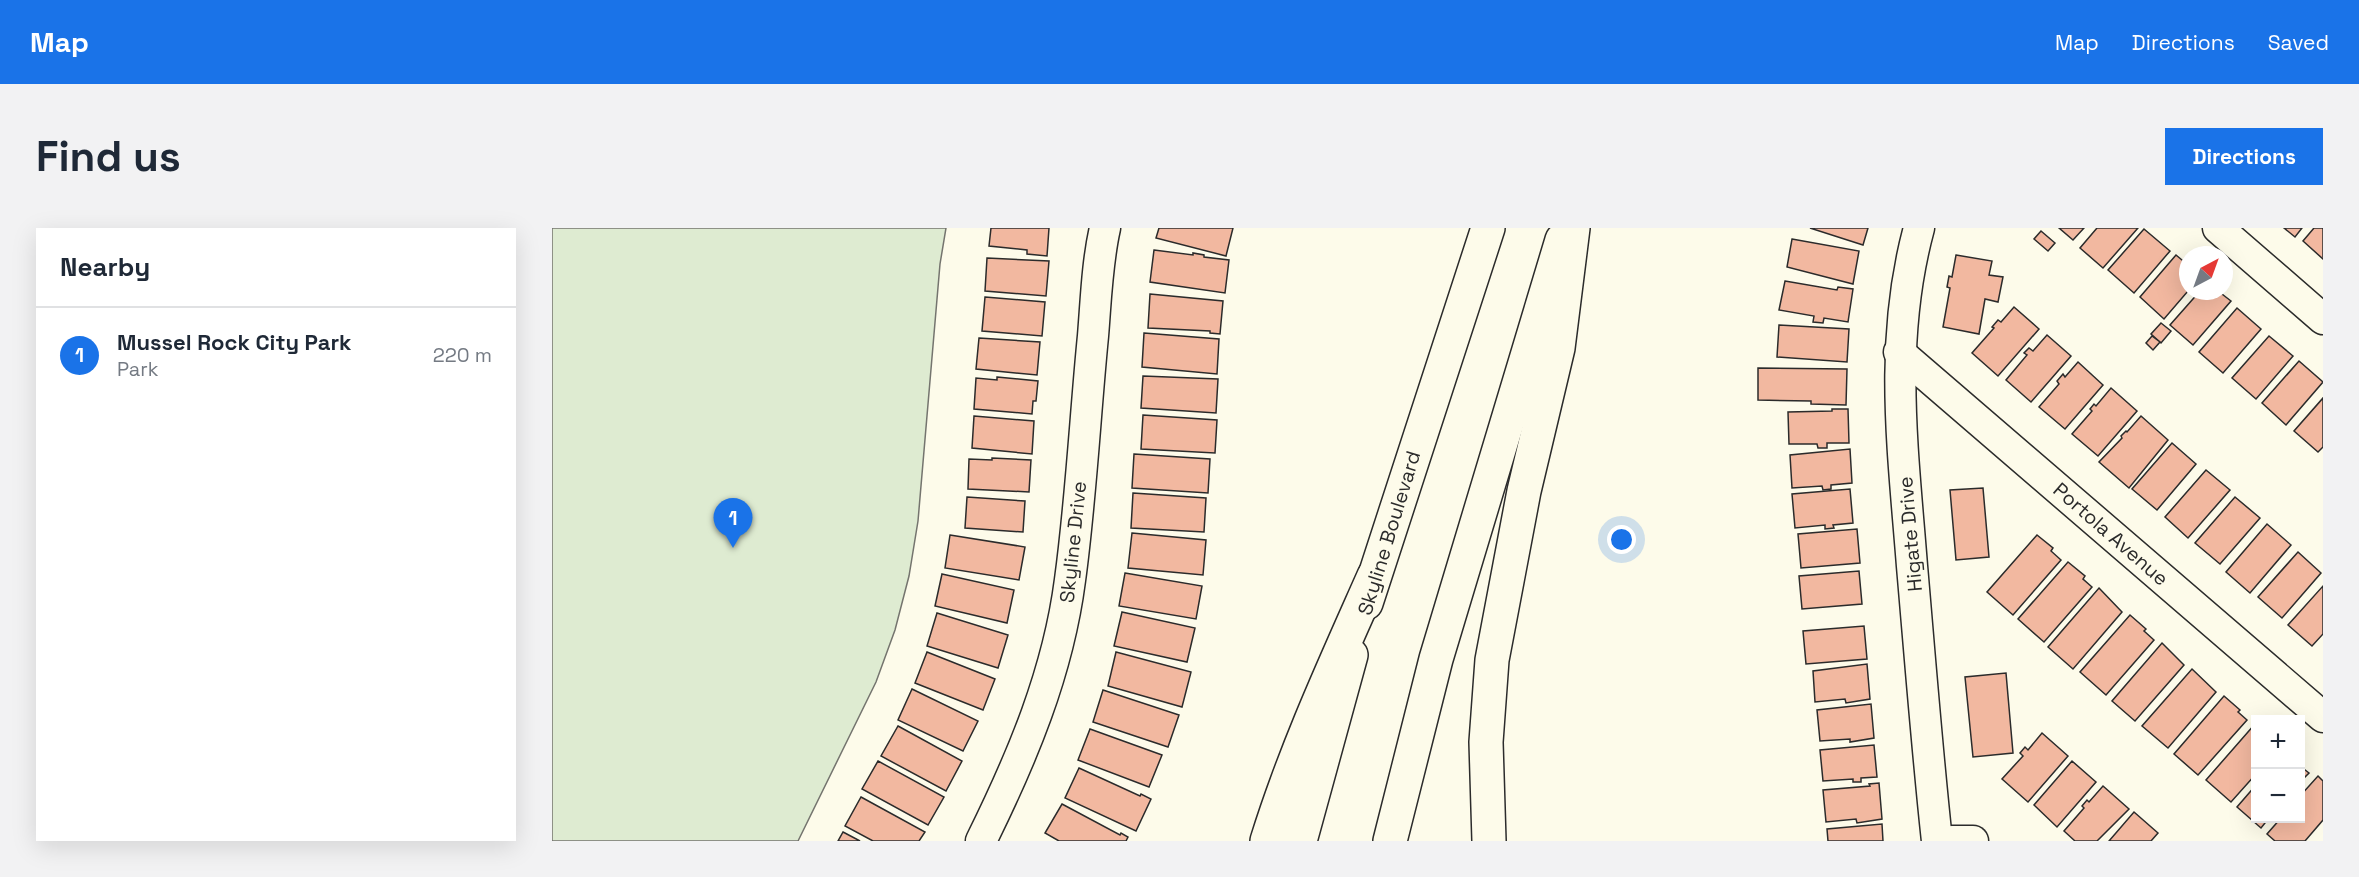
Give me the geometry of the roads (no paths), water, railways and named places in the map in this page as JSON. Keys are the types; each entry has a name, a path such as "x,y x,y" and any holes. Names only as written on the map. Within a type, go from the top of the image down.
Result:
{"main road":[{"name":"Skyline Boulevard","path":"1300,841 1374,576 1488,228"},
{"path":"1390,841 1436,659 1566,228"},
{"path":"1489,841 1486,742 1492,660 1524,491 1558,348 1573,228"},
{"path":"1268,841 1304,733 1374,576"}],"street":[{"name":"Skyline Drive","path":"981,841 1029,738 1047,687 1061,632 1070,580 1097,282 1105,228"},
{"name":"Higate Drive","path":"1919,228 1905,289 1899,352 1904,460 1928,758 1937,841"},
{"path":"2218,228 2323,319"},
{"name":"Portola Avenue","path":"1899,352 2323,717"},
{"path":"1952,841 1973,841"}],"place":[{"name":"Mussel Rock City Park","path":"733,548"}]}
